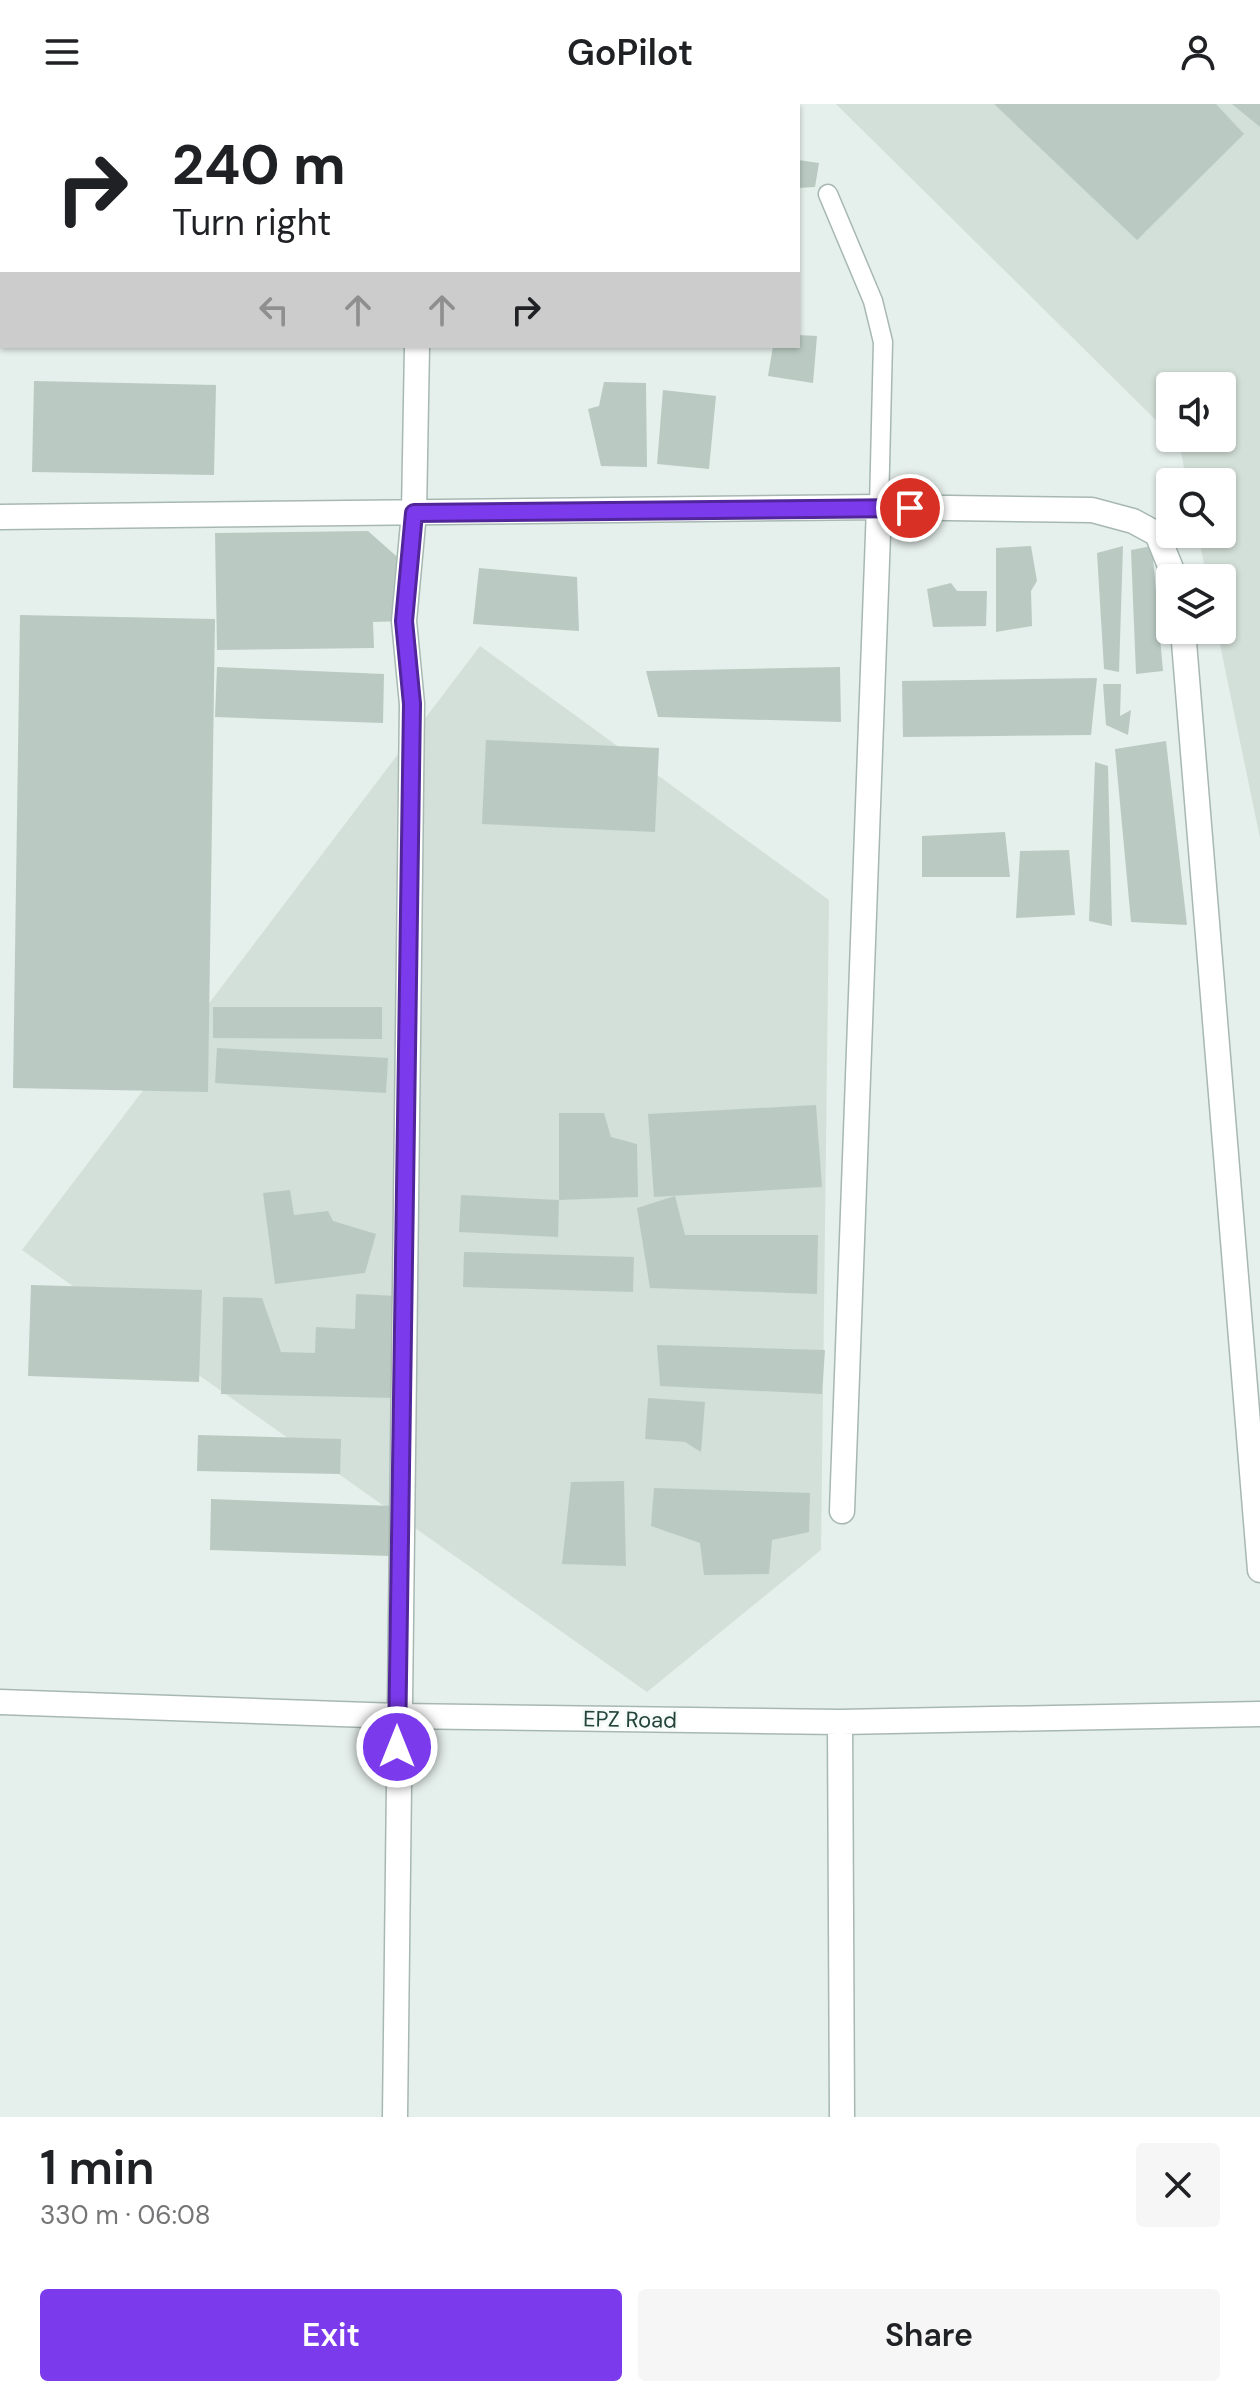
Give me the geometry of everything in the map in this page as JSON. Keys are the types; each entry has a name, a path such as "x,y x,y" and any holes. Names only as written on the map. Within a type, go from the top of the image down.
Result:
{"street":[{"path":"395,2117 397,1716 412,704 404,621 414,513 417,348"},
{"path":"842,1511 879,507"},
{"path":"0,517 879,507 1092,510 1133,521 1157,534 1169,564"},
{"path":"1184,644 1260,1570"},
{"name":"EPZ Road","path":"0,1702 397,1716 840,1722 1260,1714"},
{"path":"840,1722 842,2117"}],"lane":[{"path":"828,194 873,301 883,342 879,507"}],"shaded area":[{"path":"836,104 1260,104 1260,838 1220,644 1236,644 1236,564 1204,564 1201,548 1236,548 1236,468 1184,468 1181,452 1236,452 1236,372 1156,372 1156,420"},
{"path":"480,646 829,900 821,1550 647,1692 22,1250"}],"building":[{"path":"994,104 1216,104 1244,134 1137,240"},
{"path":"1232,104 1260,104 1260,127"},
{"path":"800,160 819,163 815,187 800,188"},
{"path":"800,335 817,336 813,383 768,376 773,348 800,348"},
{"path":"34,381 216,385 214,475 32,472"},
{"path":"604,382 646,383 647,467 601,466 588,409 599,406"},
{"path":"663,390 716,396 709,469 657,464"},
{"path":"368,531 403,562 404,621 373,622 374,648 217,650 215,533"},
{"path":"1031,546 1037,581 1031,591 1032,626 996,632 996,548"},
{"path":"1123,546 1119,672 1104,669 1097,553"},
{"path":"1152,546 1156,644 1161,644 1163,671 1136,674 1131,550"},
{"path":"479,568 577,577 579,631 473,624"},
{"path":"951,583 957,591 987,591 986,626 933,627 927,589"},
{"path":"20,615 215,619 208,1092 13,1088"},
{"path":"217,667 384,674 383,723 215,717"},
{"path":"840,667 841,722 658,717 646,671"},
{"path":"1097,678 1091,735 903,737 902,681"},
{"path":"1103,684 1121,684 1120,716 1131,710 1128,735 1106,725"},
{"path":"486,740 659,748 655,832 482,824"},
{"path":"1166,741 1187,925 1131,922 1115,749"},
{"path":"1095,762 1108,766 1112,926 1089,921"},
{"path":"1005,832 1010,877 922,877 922,836"},
{"path":"1069,850 1075,915 1016,918 1020,851"},
{"path":"213,1007 382,1007 382,1039 213,1038"},
{"path":"217,1048 388,1058 386,1093 215,1083"},
{"path":"816,1105 822,1187 654,1197 648,1114"},
{"path":"559,1113 604,1113 611,1137 637,1144 638,1197 559,1200"},
{"path":"290,1190 294,1215 328,1211 333,1221 376,1234 365,1273 275,1284 263,1193"},
{"path":"461,1195 559,1200 558,1237 459,1232"},
{"path":"675,1196 685,1235 818,1235 817,1294 650,1288 637,1208"},
{"path":"464,1252 634,1257 633,1292 463,1287"},
{"path":"31,1285 202,1290 199,1382 28,1376"},
{"path":"356,1294 397,1296 395,1398 221,1394 223,1297 262,1298 281,1352 315,1353 316,1327 355,1329"},
{"path":"657,1345 825,1350 822,1394 660,1386"},
{"path":"648,1398 705,1402 701,1452 685,1442 645,1439"},
{"path":"198,1435 341,1439 340,1474 197,1471"},
{"path":"624,1481 626,1566 562,1564 571,1482"},
{"path":"654,1488 810,1493 809,1532 772,1540 769,1574 704,1575 700,1543 651,1526"},
{"path":"211,1499 392,1506 390,1556 210,1550"}],"route":[{"path":"397,1747 412,704 404,621 414,513 910,508"}]}
